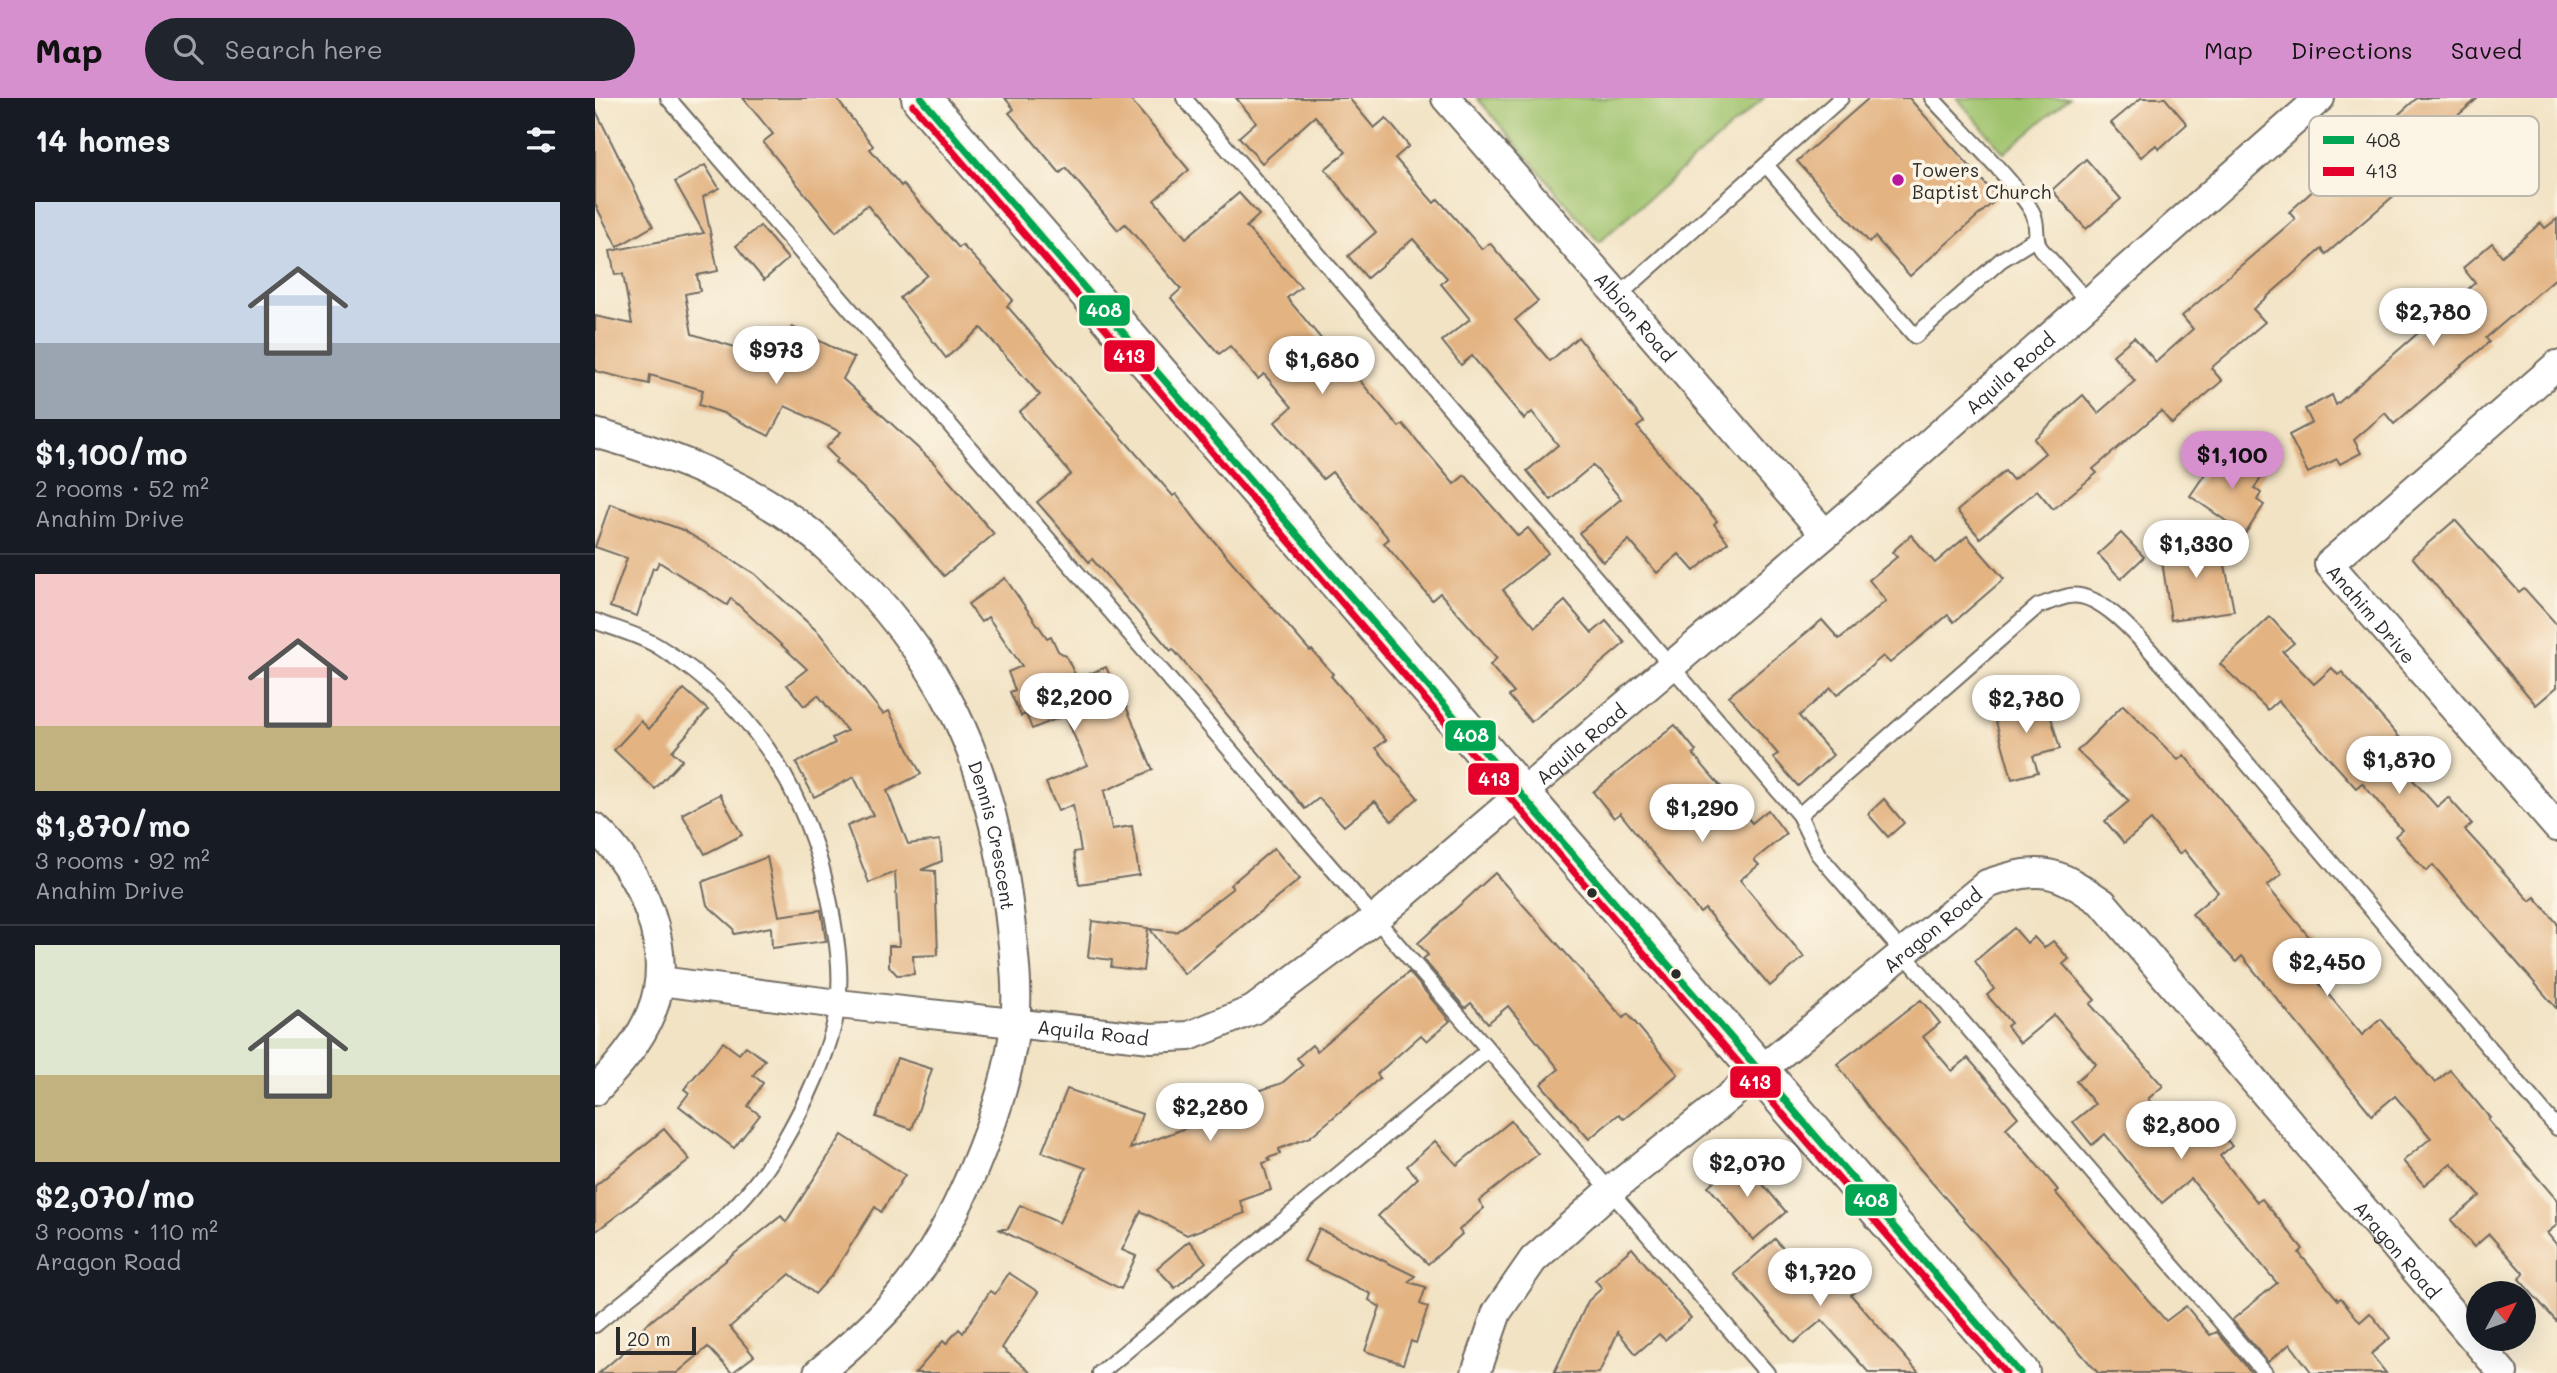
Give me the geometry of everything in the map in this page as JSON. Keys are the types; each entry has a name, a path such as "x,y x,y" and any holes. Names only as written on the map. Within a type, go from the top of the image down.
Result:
{"street":[{"path":"921,98 2019,1373"},
{"name":"Albion Road","path":"1446,98 1825,534"},
{"name":"Aquila Road","path":"660,981 838,1004 1151,1038 1189,1036 1253,1010 1375,918 1671,667 2320,98"},
{"name":"Anahim Drive","path":"2557,365 2329,564 2557,827"},
{"name":"Dennis Crescent","path":"595,433 674,460 734,487 783,515 829,549 905,630 937,678 969,740 991,812 1006,888 1014,956 1015,1024 996,1112 964,1188 928,1257 899,1297 850,1346 818,1373"},
{"path":"595,828 620,855 638,884 649,913 660,981 641,1033 622,1061 595,1091"},
{"name":"Aragon Road","path":"1476,1373 1497,1312 1533,1260 1610,1191 1987,884 2017,874 2044,871 2074,884 2103,904 2503,1373"}],"lane":[{"path":"668,98 1767,1373"},
{"path":"1184,98 1799,815 1818,854 2265,1373"},
{"path":"1618,298 1842,98"},
{"path":"1931,98 2020,196 2034,217 2035,239 2089,303"},
{"path":"1766,165 1915,336 2001,260 2035,239"},
{"path":"1799,815 2038,606 2071,595 2093,600 2118,618 2168,669 2557,1128"},
{"path":"595,621 658,646 717,691 761,738 804,809 825,874 839,950 838,1004 826,1048 781,1148 731,1211 595,1325"},
{"path":"1100,1373 1487,1051"}],"green space":[{"path":"1477,98 1764,98 1599,242"},
{"path":"1957,98 2069,98 2004,153"}],"building":[{"path":"743,98 836,98 873,146 870,149 901,186 903,184 959,248 962,245 990,274 1013,300 1007,306 1333,674 1331,676 1386,740 1376,748 1418,798 1392,821 1375,801 1344,826 1319,798 1305,809 1173,649 1171,651 1092,559 1089,562 1037,502 1071,474 1019,412 1040,395 981,328 946,358 900,298 927,275 867,205 836,232 763,142 773,134"},
{"path":"1005,98 1129,98 1189,170 1154,200 1186,238 1239,193 1259,215 1246,227 1301,287 1287,298 1343,365 1345,363 1399,427 1403,424 1454,484 1465,475 1518,536 1528,528 1548,553 1503,590 1535,627 1565,601 1592,633 1606,621 1625,643 1531,722 1509,696 1514,693 1490,665 1497,658 1440,593 1432,600 1384,543 1389,539 1332,472 1323,479 1275,422 1292,407 1264,374 1258,379 1230,346 1219,354 1171,298 1181,289 1125,224 1118,230 1066,168 1060,173 1009,113 1014,109"},
{"path":"1236,98 1349,98 1374,128 1386,118 1409,146 1395,158 1434,203 1438,199 1482,249 1490,243 1538,301 1515,320 1550,361 1578,337 1644,422 1637,427 1717,521 1714,524 1728,542 1694,571 1679,554 1657,573 1629,540 1603,562 1579,533 1621,499 1593,465 1551,500 1527,471 1558,445 1532,412 1524,419 1472,356 1461,365 1442,341 1470,319 1441,284 1447,278 1413,239 1367,278 1348,256 1376,232 1325,169 1346,152 1315,116 1262,163 1239,137 1256,122"},
{"name":"Towers Baptist Church","path":"1869,98 1909,98 1998,198 1910,276 1875,237 1869,242 1797,161"},
{"path":"2141,98 2165,98 2187,124 2159,149 2156,145 2141,157 2111,123"},
{"path":"2417,98 2478,98 2457,116 2397,116"},
{"path":"595,109 653,226 617,247 595,204"},
{"path":"2086,159 2121,199 2086,229 2052,190"},
{"path":"705,165 719,188 703,197 718,271 697,275 700,291 685,294 692,334 774,359 792,327 854,358 843,379 934,463 994,534 944,576 894,517 835,462 837,459 826,448 841,432 785,406 769,436 723,413 699,405 703,390 650,375 649,384 595,371 595,316 632,324 623,274 615,275 610,251 704,233 675,182"},
{"path":"2309,194 2394,196 2326,254 2322,249 2253,309 2265,322 2211,368 2222,381 2172,424 2161,411 2093,469 2097,473 2053,509 2037,490 1980,538 1957,511 2005,471 2013,480 2045,453 2034,439 2083,395 2098,413 2135,381 2113,355 2134,337 2156,362 2193,329 2182,316 2295,219 2289,212"},
{"path":"2557,219 2557,277 2486,338 2489,342 2394,424 2385,413 2354,440 2361,453 2340,464 2337,459 2308,473 2289,435 2312,423 2305,409 2332,395 2336,405 2475,283 2463,268 2492,243 2502,256 2541,223 2545,228"},
{"path":"760,226 788,259 764,280 736,246"},
{"path":"2233,448 2266,471 2254,488 2261,493 2257,500 2264,505 2245,534 2190,496 2209,468 2217,472"},
{"path":"610,504 683,530 755,574 819,633 883,714 889,711 921,774 887,791 908,844 940,840 942,861 921,870 935,871 938,955 913,956 914,974 897,975 889,966 889,946 899,946 895,872 869,883 847,826 873,815 854,777 814,797 796,763 835,743 832,738 847,731 818,695 804,706 787,685 807,669 731,598 727,605 659,562 656,568 653,568 637,616 610,607 627,558 595,547"},
{"path":"2455,520 2519,592 2524,588 2557,625 2557,687 2536,705 2412,557"},
{"path":"2121,533 2144,557 2121,579 2098,554"},
{"path":"1911,535 1935,563 1967,536 2004,579 1954,622 1948,615 1890,663 1883,656 1837,695 1831,688 1799,716 1833,755 1798,786 1773,757 1778,754 1729,696 1822,620 1839,639 1886,601 1869,580 1897,557 1892,552"},
{"path":"2220,539 2234,611 2171,620 2160,548"},
{"path":"1005,578 1047,638 1051,636 1058,651 1066,656 1077,679 1106,667 1123,706 1125,704 1153,770 1104,791 1112,829 1132,826 1139,875 1079,884 1074,852 1081,851 1073,805 1058,811 1046,783 1087,765 1065,715 1032,729 1026,714 1021,716 1010,692 1015,690 1008,672 1022,666 988,617 981,622 968,604"},
{"path":"2270,617 2294,643 2283,652 2314,684 2332,668 2338,675 2342,672 2406,745 2399,751 2404,757 2398,763 2437,807 2448,797 2472,824 2465,830 2530,901 2535,897 2557,923 2557,1009 2433,865 2426,871 2395,836 2402,830 2362,783 2356,788 2278,701 2268,710 2220,664"},
{"path":"684,689 708,710 672,751 682,760 655,789 614,750 641,721 649,729"},
{"path":"2045,696 2060,749 2033,756 2038,772 2012,779 1993,711"},
{"path":"2123,705 2178,760 2184,755 2282,874 2267,886 2321,951 2304,965 2362,1035 2381,1019 2435,1083 2450,1070 2490,1118 2488,1120 2557,1200 2557,1225 2547,1233 2557,1245 2557,1322 2536,1298 2536,1281 2521,1281 2519,1279 2524,1274 2489,1234 2474,1247 2451,1220 2480,1196 2451,1163 2424,1185 2403,1161 2431,1138 2395,1096 2372,1115 2242,956 2236,962 2192,914 2218,892 2184,850 2179,854 2151,820 2124,843 2105,821 2129,801 2077,751"},
{"path":"1675,725 1696,751 1693,754 1752,823 1768,810 1786,834 1754,860 1759,865 1740,880 1804,957 1770,986 1705,909 1700,913 1620,813 1614,818 1593,792"},
{"path":"720,794 742,835 705,854 682,814"},
{"path":"1884,799 1904,823 1888,837 1868,814"},
{"path":"1274,848 1300,879 1184,974 1150,929 1176,932 1233,888 1230,885"},
{"path":"767,857 779,916 821,910 826,941 772,948 771,927 734,934 733,928 707,905 702,882"},
{"path":"1495,873 1623,1018 1628,1014 1678,1074 1624,1119 1619,1114 1589,1139 1541,1084 1559,1069 1508,1006 1488,1023 1471,1003 1465,1008 1423,959 1428,955 1418,943"},
{"path":"1092,921 1148,928 1143,971 1111,967 1112,960 1088,957"},
{"path":"2014,928 2027,943 2034,937 2044,948 2053,941 2069,959 2063,964 2095,1000 2090,1004 2163,1086 2148,1099 2186,1147 2214,1124 2232,1146 2220,1156 2257,1202 2262,1199 2303,1249 2299,1253 2338,1300 2341,1298 2360,1322 2370,1313 2390,1338 2371,1354 2386,1373 2312,1373 2290,1344 2268,1362 2232,1320 2277,1283 2191,1179 2162,1203 2105,1134 2092,1145 2073,1122 2095,1104 2076,1081 2096,1064 2054,1015 2020,1043 2007,1026 2011,1023 1987,995 1994,989 1975,961"},
{"path":"1409,972 1450,1021 1427,1041 1421,1035 1377,1074 1380,1078 1310,1137 1279,1149 1280,1154 1268,1158 1270,1161 1263,1163 1271,1190 1240,1201 1245,1213 1187,1235 1141,1211 1122,1250 1136,1256 1121,1289 998,1229 1008,1229 1020,1205 1059,1223 1086,1168 1042,1152 1067,1089 1142,1114 1130,1149 1215,1117 1211,1107 1282,1083 1303,1065 1297,1058 1312,1045 1317,1051"},
{"path":"1921,1000 1940,1023 1923,1037 1952,1071 1968,1058 1999,1094 2018,1117 2006,1128 2058,1190 2055,1192 2166,1321 2186,1306 2210,1335 2217,1332 2252,1373 2098,1373 1881,1124 1837,1064"},
{"path":"723,1042 739,1054 746,1046 765,1060 753,1075 763,1083 748,1106 760,1115 734,1148 679,1106 689,1093 684,1089"},
{"path":"897,1058 932,1069 912,1129 876,1117"},
{"path":"1511,1121 1538,1154 1479,1201 1484,1208 1459,1230 1462,1234 1428,1264 1378,1216 1418,1178 1407,1166 1435,1141 1457,1165"},
{"path":"664,1129 690,1160 595,1232 595,1186"},
{"path":"842,1135 905,1175 881,1212 875,1207 832,1275 815,1294 790,1274 730,1327 754,1356 732,1373 708,1347 677,1373 599,1373 639,1339 635,1334 781,1216 786,1222"},
{"path":"1741,1158 1786,1212 1753,1240 1708,1186"},
{"path":"1319,1229 1415,1276 1408,1282 1426,1287 1420,1304 1428,1307 1416,1343 1411,1341 1403,1364 1365,1351 1380,1307 1369,1300 1371,1294 1304,1261"},
{"path":"1775,1239 1811,1281 1836,1261 1859,1288 1851,1295 1919,1373 1869,1373 1822,1320 1794,1343 1734,1274"},
{"path":"1189,1241 1206,1262 1175,1288 1157,1268"},
{"path":"1632,1248 1691,1318 1665,1340 1659,1334 1636,1354 1618,1332 1599,1373 1554,1373 1588,1301 1602,1288 1595,1280"},
{"path":"1009,1273 1038,1292 1002,1348 1031,1373 915,1373 943,1341 946,1344 959,1329 963,1333 990,1291 995,1294"}],"transit line":[{"name":"408","path":"921,98 2020,1373"},
{"name":"413","path":"913,105 2006,1373"}],"place":[{"name":"Towers Baptist Church","path":"1898,180"}]}
